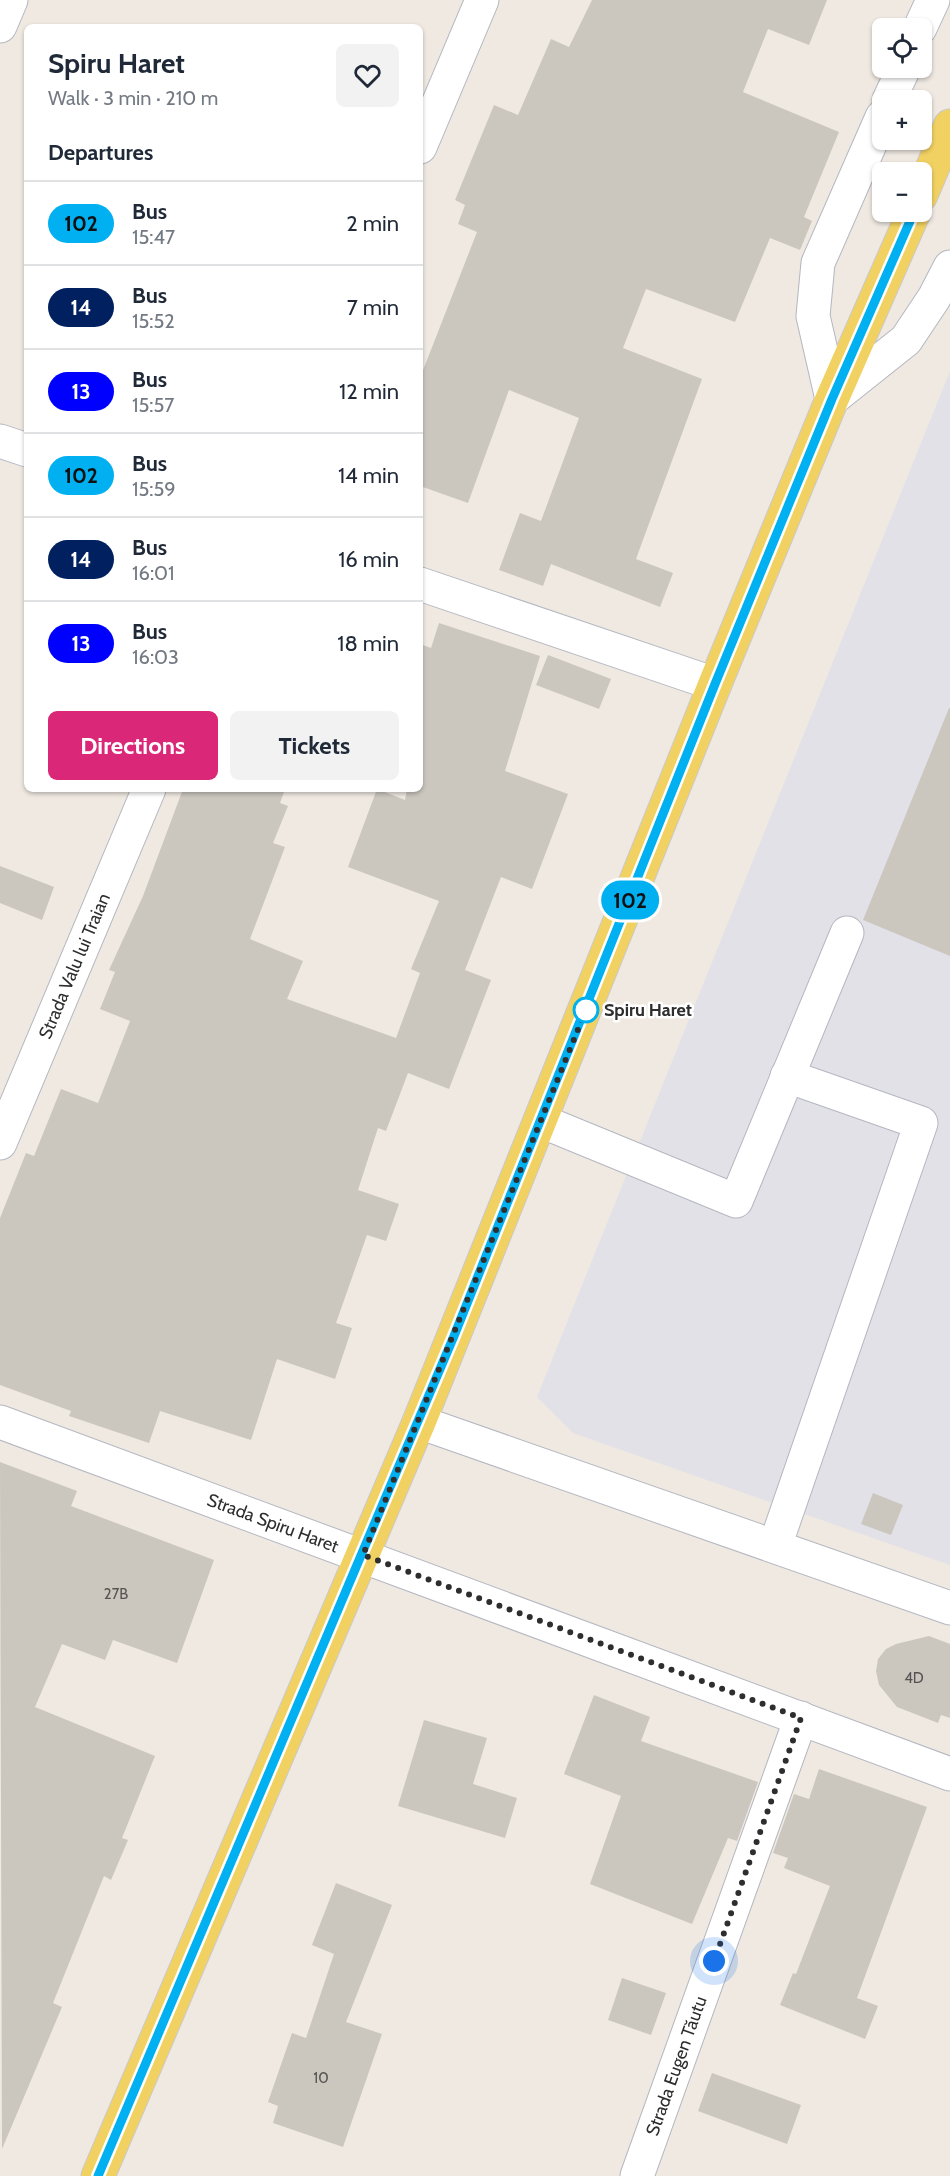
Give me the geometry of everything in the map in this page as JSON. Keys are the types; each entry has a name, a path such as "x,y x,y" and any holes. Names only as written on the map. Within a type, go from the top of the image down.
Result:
{"main road":[{"path":"932,169 950,126"},
{"path":"98,2176 419,1422 715,684 832,399 910,222"}],"street":[{"path":"0,26 11,0"},
{"path":"423,140 482,0"},
{"path":"925,18 933,0"},
{"path":"872,140 818,263 813,316 832,399 906,340 934,298 950,267"},
{"path":"0,441 24,449"},
{"path":"423,585 715,684"},
{"name":"Strada Valu lui Traian","path":"0,1143 148,792"},
{"path":"542,1120 736,1201 847,933"},
{"path":"775,1546 921,1123 787,1076"},
{"name":"Strada Spiru Haret","path":"0,1422 950,1774"},
{"path":"419,1422 950,1608"},
{"name":"Strada Eugen Tăutu","path":"637,2176 801,1718"}],"shaded area":[{"path":"950,371 950,1565 573,1433 537,1397"}],"building":[{"path":"592,0 827,0 809,45 768,29 743,92 839,132 804,217 812,221 800,250 770,238 735,322 646,289 623,348 702,379 636,559 673,573 660,607 551,564 543,586 499,570 520,513 541,521 579,418 509,390 468,503 423,487 423,370 477,232 458,224 465,205 455,200 494,105 518,115 551,39 569,47"},
{"path":"439,623 540,656 505,771 568,794 532,889 501,877 465,970 491,980 449,1089 408,1073 386,1131 378,1128 358,1190 399,1204 386,1241 367,1235 336,1323 352,1328 335,1379 277,1359 251,1440 160,1411 149,1443 69,1416 71,1411 0,1385 0,1218 26,1153 34,1156 61,1089 98,1103 130,1021 100,1009 115,972 109,970 143,896 182,792 284,792 280,803 288,806 273,843 285,847 250,939 303,961 287,999 396,1038 420,973 411,969 439,901 348,867 376,792 385,792 405,800 406,792 423,792 423,645 431,648"},
{"path":"548,655 611,679 599,709 536,685"},
{"path":"950,708 950,956 863,920"},
{"path":"0,866 54,887 42,920 0,903"},
{"path":"0,1462 77,1491 71,1506 214,1560 177,1663 113,1640 105,1660 62,1644 35,1707 155,1756 122,1838 128,1840 111,1880 104,1876 53,2003 62,2007 2,2149"},
{"path":"873,1493 903,1505 891,1535 861,1524"},
{"path":"929,1636 950,1644 950,1718 941,1715 938,1723 897,1707 879,1685 876,1671 878,1659 886,1649 896,1644"},
{"path":"594,1695 650,1717 641,1741 758,1782 737,1841 728,1838 692,1924 590,1884 621,1796 564,1774"},
{"path":"424,1720 487,1738 473,1784 517,1798 505,1838 398,1806"},
{"path":"819,1769 927,1807 857,1998 878,2006 865,2039 780,2005 793,1973 796,1974 830,1886 784,1868 788,1858 773,1853 794,1794 809,1799"},
{"path":"336,1883 392,1905 346,2022 382,2034 343,2147 273,2123 278,2106 268,2102 292,2033 306,2038 334,1954 312,1945"},
{"path":"622,1978 666,1993 651,2035 608,2020"},
{"path":"712,2073 801,2105 787,2144 698,2111"}],"bus line":[{"name":"102","path":"98,2176 363,1555 490,1250 715,684 832,399 910,222"}],"place":[{"name":"Spiru Haret","path":"586,1010"}],"route":[{"path":"586,1010 490,1250 363,1555 801,1718 714,1961"}]}
